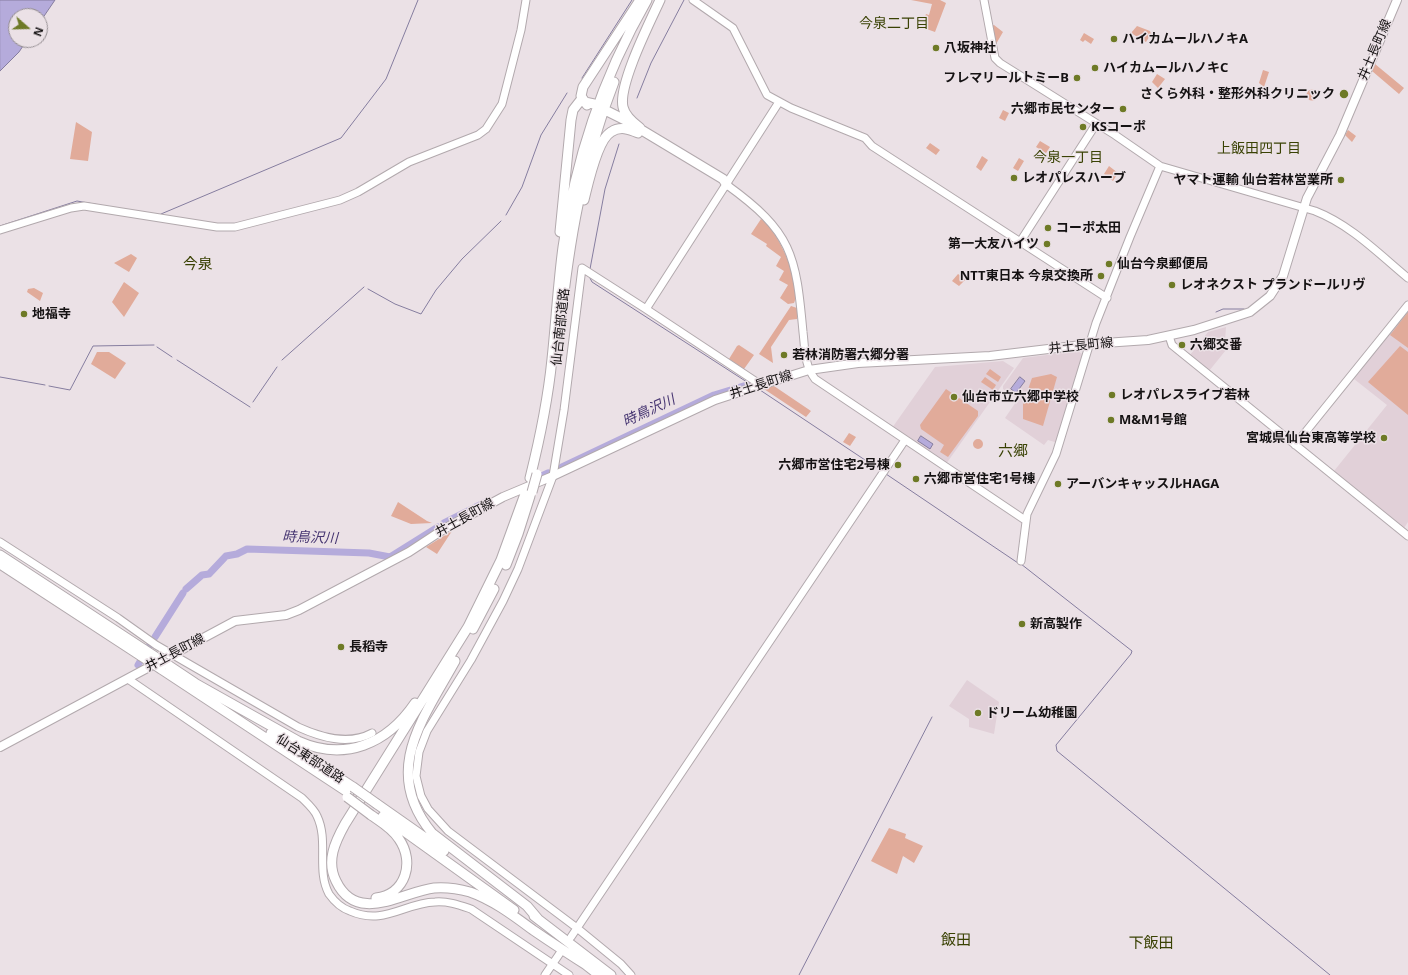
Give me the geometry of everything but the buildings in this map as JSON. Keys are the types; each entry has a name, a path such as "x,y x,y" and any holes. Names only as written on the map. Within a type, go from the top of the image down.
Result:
{"highway":[{"path":"593,106 583,101 581,96 583,87 640,0"},
{"name":"仙台南部道路","path":"533,476 552,359 555,317 566,223 582,152 600,99 630,32 647,0"},
{"name":"仙台南部道路","path":"460,651 482,614 507,562 518,534 553,393 567,268 576,206 596,132 624,58 654,0"},
{"path":"639,130 627,115 622,101 623,94 634,60 660,0"},
{"path":"555,317 557,264 568,137 573,110 578,103 583,101"},
{"path":"606,112 724,179 727,185"},
{"path":"567,268 589,180 598,151 610,132 622,128 639,130"},
{"name":"仙台南部道路","path":"474,614 501,560 528,493"},
{"name":"仙台東部道路","path":"0,555 143,653"},
{"name":"仙台東部道路","path":"0,564 165,667 290,753 538,919 611,975"},
{"path":"191,680 282,733 306,744 333,750 357,748 369,744 386,734 404,718 474,614"},
{"path":"474,614 438,677 345,824 333,851 332,866 335,880 348,896 367,904 383,903 433,888 443,887 471,892 512,916 591,968"},
{"path":"374,809 396,834 406,851 408,863 403,881 395,891 385,896 374,898 357,895 344,883 337,867 339,848 345,833 460,651"},
{"path":"460,651 420,725 414,741 408,767 410,794 420,817 432,833 527,906 538,919"},
{"name":"仙台東部道路","path":"165,667 191,680 350,793"},
{"name":"仙台東部道路","path":"374,809 467,875 600,975"}],"main road":[{"name":"井土長町線","path":"0,747 235,621 286,614 299,610 409,552 444,529 503,497 553,476 715,400 809,370 858,363 990,356 1169,336 1235,318 1250,312 1265,301 1274,291 1283,276 1303,208 1310,191 1340,135 1397,0"}],"street":[{"path":"0,230 71,208 84,206 217,227 235,227 340,200 358,192 409,162 466,141 486,129 502,104 521,30 526,0"},
{"path":"693,0 733,28 767,95 779,102 865,138 872,146 1107,298"},
{"path":"984,0 996,60 1160,166 1315,211 1337,221 1408,278"},
{"path":"646,309 779,102"},
{"path":"1020,242 1096,124"},
{"path":"1021,561 1025,520 1056,454 1096,323 1160,166"},
{"path":"727,185 761,211 773,224 787,246 798,279 806,360 809,370 815,379 1025,520"},
{"path":"631,975 621,964 577,928 448,831 428,809 421,796 416,776 419,752 427,731 471,660 503,601 520,563 553,476 564,410 582,268 646,309 757,386"},
{"path":"1295,445 1408,305"},
{"path":"1169,336 1172,345 1408,536"},
{"path":"571,937 905,440"},
{"path":"0,542 118,618 150,642 311,733 324,737 342,739 360,737 372,733"},
{"path":"128,679 295,793 313,809 322,832 322,862 326,887 331,896 344,909 358,915 379,916 434,902 453,903 471,909 569,975"},
{"path":"545,975 560,953"}],"shaded area":[{"path":"0,0 55,0 48,10 48,8 8,8 8,48 22,48 0,71"},
{"path":"911,0 940,0 946,3 935,32 921,27 926,14 929,15 932,4"},
{"path":"994,25 1003,32 996,44 991,26"},
{"path":"1137,26 1150,31 1151,34 1146,42 1131,33"},
{"path":"1084,33 1094,39 1091,44 1085,40 1083,42 1080,40"},
{"path":"1375,64 1404,88 1399,94 1372,71"},
{"path":"1263,70 1269,72 1264,87 1259,83"},
{"path":"1157,74 1165,79 1158,88 1152,82"},
{"path":"1310,90 1314,90 1316,91 1316,99 1310,100 1307,97 1307,93"},
{"path":"1003,110 1009,113 1005,121 999,118"},
{"path":"76,122 92,132 88,161 70,159"},
{"path":"1348,130 1356,136 1352,142 1345,135"},
{"path":"1040,141 1050,147 1046,153 1036,147"},
{"path":"930,143 940,150 936,155 926,148"},
{"path":"982,156 988,160 981,171 976,167"},
{"path":"1019,158 1024,161 1018,171 1013,168"},
{"path":"1109,166 1118,173 1113,181 1104,174"},
{"path":"761,219 774,234 787,258 795,284 796,295 794,303 788,304 780,298 788,285 779,280 784,271 776,266 781,257 766,246 767,244 751,234"},
{"path":"131,254 137,258 129,272 114,263"},
{"path":"958,274 966,279 959,286 952,281"},
{"path":"124,282 139,293 124,317 112,302"},
{"path":"34,288 43,293 40,301 27,292 28,289"},
{"path":"791,306 797,308 797,319 789,320 771,347 773,363 759,354"},
{"name":"宮城県仙台東高等学校","path":"1408,311 1408,522 1404,528 1334,471 1387,405 1354,379"},
{"path":"1408,312 1408,348 1390,335"},
{"path":"1226,327 1225,341 1230,345 1209,371 1190,355 1208,332"},
{"path":"739,345 754,355 744,369 729,359"},
{"path":"1400,346 1408,352 1408,415 1368,382"},
{"path":"1078,351 1085,356 1058,443 1048,440 1044,445 1005,418 1018,399 1003,389 1003,386 1023,358"},
{"path":"97,352 109,352 126,363 115,379 91,364"},
{"name":"仙台市立六郷中学校","path":"1003,361 1014,368 946,464 892,428 935,367"},
{"path":"990,369 1001,377 998,382 986,374"},
{"path":"1051,374 1057,377 1043,426 1023,419 1023,404 1032,378"},
{"path":"985,377 996,385 993,390 981,382"},
{"path":"1020,377 1025,381 1016,393 1011,389"},
{"path":"774,386 811,411 806,417 764,389"},
{"path":"946,389 978,411 978,416 948,457 940,452 944,445 921,429 920,425"},
{"path":"849,433 856,437 850,446 843,442"},
{"path":"921,436 933,444 930,449 918,441"},
{"path":"978,439 983,444 978,449 973,444"},
{"path":"398,502 432,523 411,524 391,516"},
{"path":"452,531 437,554 426,547"},
{"name":"ドリーム幼稚園","path":"967,680 999,702 994,734 969,727 969,719 949,706"},
{"path":"889,828 906,834 905,838 923,846 914,863 903,856 897,874 871,861"}],"waterway":[{"path":"161,214 341,138 386,79 418,0"},
{"path":"582,78 632,0"},
{"path":"637,98 651,63 684,0"},
{"path":"506,215 522,187 541,135 567,93"},
{"path":"590,269 605,189 619,144"},
{"path":"0,226 77,201 105,206"},
{"path":"368,289 395,304 421,314 436,290 462,259 501,221"},
{"path":"589,276 592,282 750,384"},
{"path":"282,360 364,287"},
{"path":"1216,312 1223,309 1244,309"},
{"path":"49,386 70,390 93,346 154,345"},
{"path":"157,347 172,357"},
{"path":"177,360 250,407"},
{"path":"253,402 277,367"},
{"path":"0,377 45,385"},
{"name":"時鳥沢川","path":"562,467 714,395 750,384"},
{"path":"760,390 880,470"},
{"name":"時鳥沢川","path":"533,480 548,473"},
{"path":"886,474 1018,563"},
{"name":"時鳥沢川","path":"444,523 488,501"},
{"name":"時鳥沢川","path":"186,589 202,575 209,574 226,556 237,554 247,549 369,553 390,557 438,527"},
{"path":"1021,564 1132,651 1056,745 1057,751 1330,975"},
{"name":"時鳥沢川","path":"155,637 183,593"},
{"name":"時鳥沢川","path":"138,665 150,645"},
{"path":"799,975 932,717"}],"place":[{"name":"ハイカムールハノキA","path":"1114,39"},
{"name":"八坂神社","path":"936,48"},
{"name":"ハイカムールハノキC","path":"1095,68"},
{"name":"フレマリールトミーB","path":"1077,78"},
{"name":"さくら外科・整形外科クリニック","path":"1344,94"},
{"name":"六郷市民センター","path":"1123,109"},
{"name":"KSコーポ","path":"1083,127"},
{"name":"レオパレスハーブ","path":"1014,178"},
{"name":"ヤマト運輸 仙台若林営業所","path":"1341,180"},
{"name":"コーポ太田","path":"1048,228"},
{"name":"第一大友ハイツ","path":"1047,244"},
{"name":"仙台今泉郵便局","path":"1109,264"},
{"name":"NTT東日本 今泉交換所","path":"1101,276"},
{"name":"レオネクスト プランドールリヴ","path":"1172,285"},
{"name":"地福寺","path":"24,314"},
{"name":"六郷交番","path":"1182,345"},
{"name":"若林消防署六郷分署","path":"784,355"},
{"name":"レオパレスライブ若林","path":"1112,395"},
{"name":"仙台市立六郷中学校","path":"954,397"},
{"name":"M&M1号館","path":"1111,420"},
{"name":"宮城県仙台東高等学校","path":"1384,438"},
{"name":"六郷市営住宅2号棟","path":"898,465"},
{"name":"六郷市営住宅1号棟","path":"916,479"},
{"name":"アーバンキャッスルHAGA","path":"1058,484"},
{"name":"新高製作","path":"1022,624"},
{"name":"長稻寺","path":"341,647"},
{"name":"ドリーム幼稚園","path":"978,713"}],"district":[{"name":"今泉二丁目","path":"894,24"},
{"name":"上飯田四丁目","path":"1259,149"},
{"name":"今泉一丁目","path":"1068,158"},
{"name":"今泉","path":"198,265"},
{"name":"六郷","path":"1013,452"},
{"name":"飯田","path":"956,941"},
{"name":"下飯田","path":"1151,944"}]}
